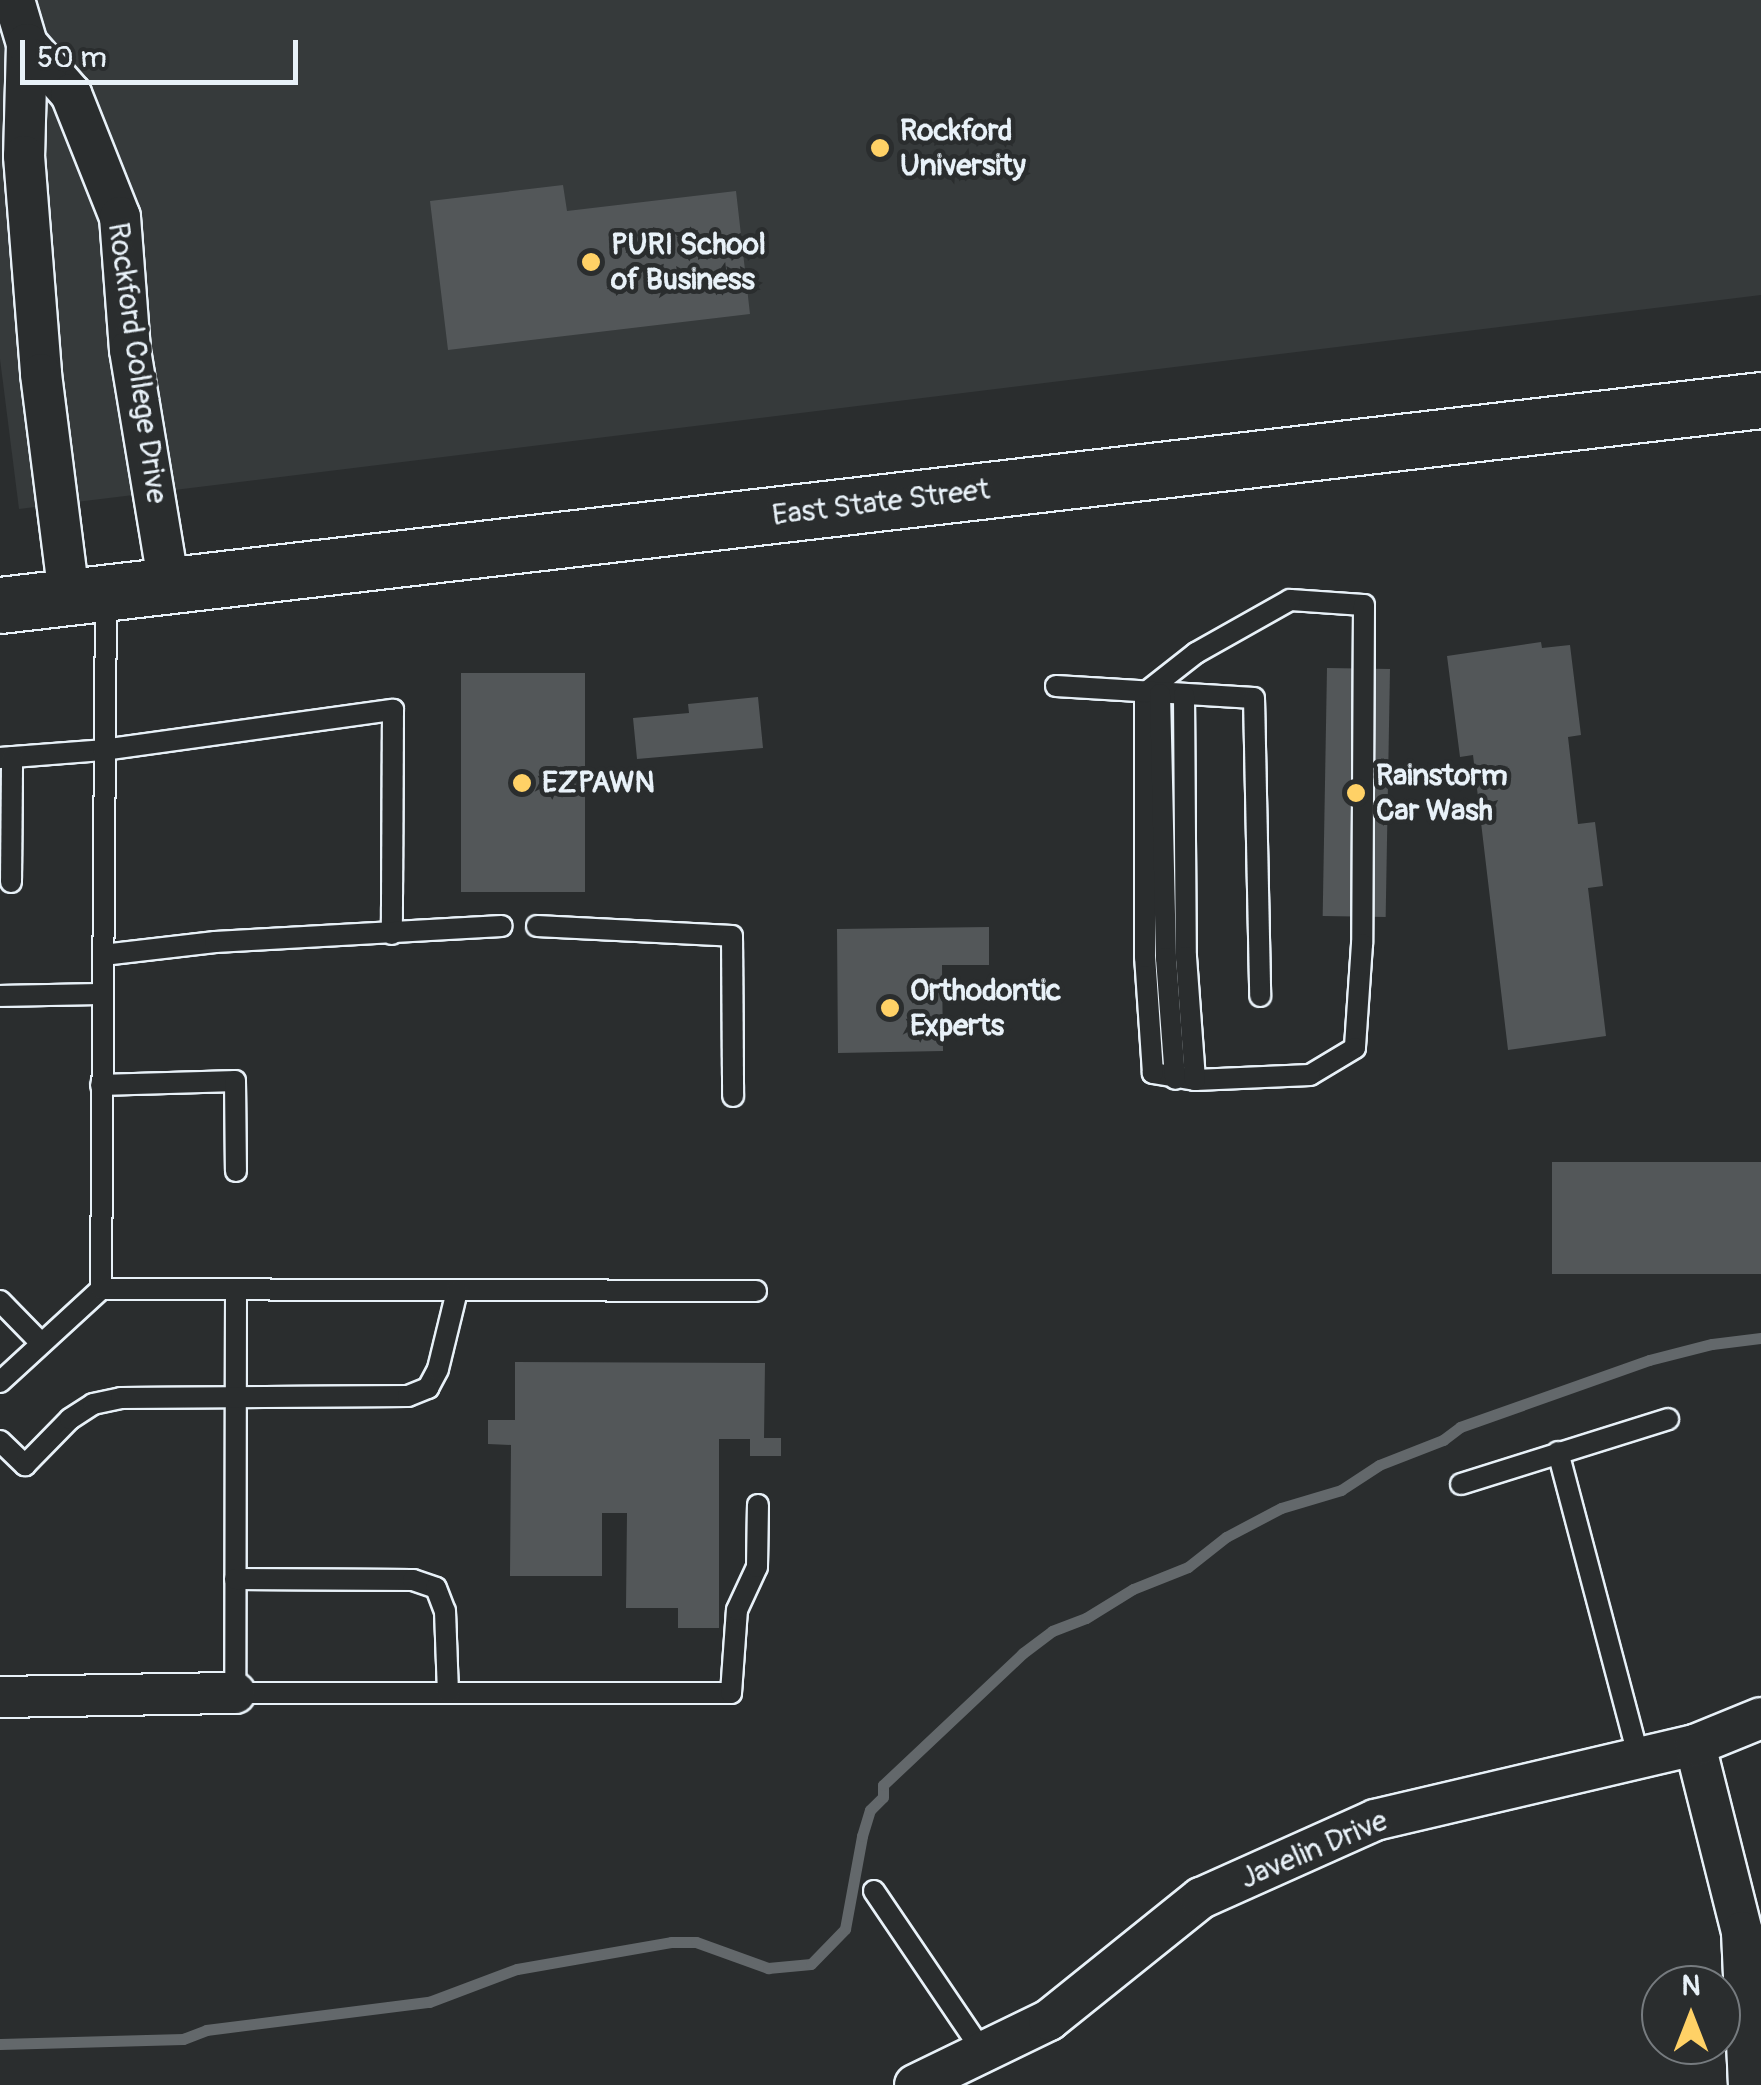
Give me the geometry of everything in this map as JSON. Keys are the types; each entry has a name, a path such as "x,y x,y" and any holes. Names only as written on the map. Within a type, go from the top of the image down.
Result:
{"main road":[{"name":"East State Street","path":"0,605 1761,400"}],"street":[{"name":"Rockford College Drive","path":"14,0 27,44 24,156 41,374 88,595"},
{"name":"Rockford College Drive","path":"27,44 71,94 120,217 130,350 169,585"},
{"path":"0,1697 235,1693"},
{"name":"Javelin Drive","path":"914,2085 1049,2020 1201,1898 1375,1820 1695,1745 1761,1718"},
{"path":"1695,1745 1742,1932 1749,2085"}],"lane":[{"path":"88,595 102,750 101,1289"},
{"path":"1290,600 1364,605 1362,944 1355,1048 1310,1075 1185,1080 1166,958 1153,694 1196,653 1290,600"},
{"path":"1056,686 1254,698 1260,996"},
{"path":"1184,696 1185,1080"},
{"path":"11,882 6,758 102,750 393,710 392,934"},
{"path":"102,955 215,942 502,926"},
{"path":"537,926 732,936 732,1096"},
{"path":"0,996 102,994"},
{"path":"101,1085 235,1082 236,1170"},
{"path":"0,1382 101,1289 756,1291"},
{"path":"236,1289 235,1693 731,1693 737,1610 757,1567 758,1505"},
{"path":"0,1441 25,1465 70,1419 93,1404 121,1398 408,1396 428,1388 438,1369 457,1290"},
{"path":"0,1300 41,1342"},
{"path":"1461,1484 1668,1419"},
{"path":"1558,1452 1639,1758"},
{"path":"235,1579 413,1580 436,1588 445,1611 448,1693"},
{"path":"874,1891 982,2052"}],"shaded area":[{"name":"Rockford University","path":"0,0 1761,0 1761,295 19,509 0,359"}],"building":[{"name":"PURI School of Business","path":"563,185 567,211 736,191 750,314 448,350 430,201"},
{"path":"1541,642 1542,648 1570,645 1581,735 1568,737 1578,824 1595,822 1603,886 1588,888 1606,1036 1508,1050 1473,755 1460,757 1447,656"},
{"name":"Rainstorm Car Wash","path":"1327,668 1390,669 1386,917 1323,916"},
{"name":"EZPAWN","path":"461,673 585,673 585,892 461,892"},
{"path":"758,697 763,748 637,759 633,718 689,713 688,704"},
{"name":"Orthodontic Experts","path":"989,927 989,965 942,965 943,1051 838,1053 837,929"},
{"path":"1552,1162 1761,1162 1761,1274 1552,1274"},
{"path":"515,1362 765,1363 764,1438 781,1438 781,1456 750,1456 750,1439 719,1439 719,1628 678,1628 678,1608 626,1608 627,1513 602,1513 602,1576 510,1576 511,1445 488,1444 488,1420 515,1420"}],"waterway":[{"path":"0,2044 183,2039 206,2030 429,2002 517,1969 671,1942 696,1942 768,1968 811,1964 845,1929 862,1836 870,1810 883,1797 883,1785 1023,1653 1052,1631 1086,1618 1133,1589 1188,1567 1226,1537 1281,1508 1341,1490 1379,1465 1443,1440 1460,1427 1649,1360 1712,1344 1761,1338"}],"place":[{"name":"Rockford University","path":"880,148"},
{"name":"PURI School of Business","path":"591,262"},
{"name":"EZPAWN","path":"522,783"},
{"name":"Rainstorm Car Wash","path":"1356,793"},
{"name":"Orthodontic Experts","path":"890,1008"}]}
